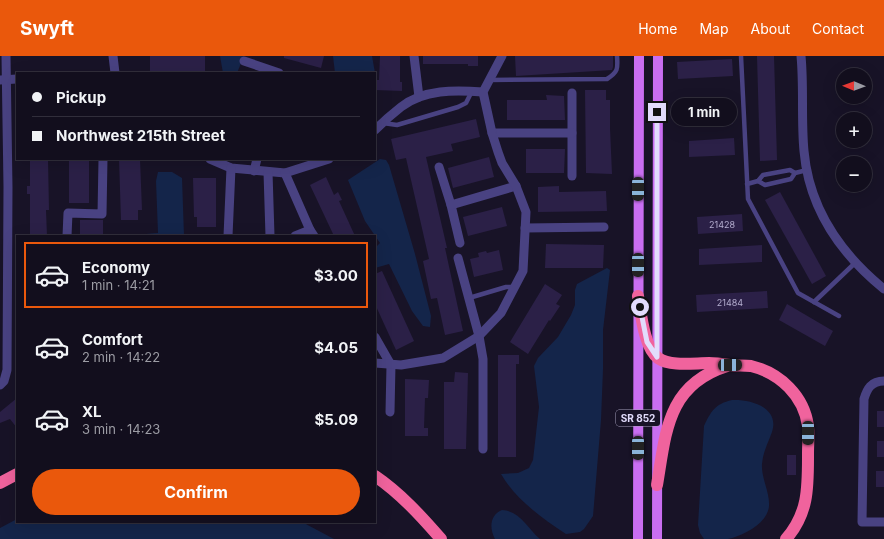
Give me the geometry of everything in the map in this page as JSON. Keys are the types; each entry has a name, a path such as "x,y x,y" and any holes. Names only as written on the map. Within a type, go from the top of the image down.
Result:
{"highway":[{"path":"638,296 647,342 657,357 667,362 678,364 717,362 752,367 774,376 791,389 804,409 808,433 808,492 800,519 786,539"},
{"path":"657,485 664,438 671,415 681,397 705,374 730,365"},
{"path":"0,483 16,475"},
{"path":"376,477 400,495 441,539"}],"main road":[{"name":"SR 852","path":"638,539 639,56"},
{"name":"SR 852","path":"657,539 658,56"}],"street":[{"path":"0,385 4,381 7,370 4,293 3,80 6,56"},
{"path":"113,56 115,72"},
{"path":"414,56 419,98"},
{"path":"376,362 401,365 443,358 479,336 501,313 523,271 526,212 516,186 502,163 492,133 483,92 502,56"},
{"path":"801,56 804,152 809,180 817,204 828,226 846,253 866,275 884,289"},
{"path":"244,61 276,72"},
{"path":"3,80 16,79"},
{"path":"376,129 402,106 419,98 437,92 455,90 483,92"},
{"path":"572,93 572,176"},
{"path":"492,133 572,133"},
{"path":"68,235 68,213 102,214 102,160"},
{"path":"212,160 231,168 285,173 326,160"},
{"path":"254,171 257,160"},
{"path":"439,167 452,206 460,243"},
{"path":"228,235 231,168"},
{"path":"268,172 270,235"},
{"path":"285,173 312,233 301,235"},
{"path":"452,206 516,186"},
{"path":"526,228 604,227"},
{"path":"458,258 479,336 483,359 483,449"},
{"path":"376,339 391,365 390,412"},
{"path":"884,381 873,383 867,389 864,400 862,522 884,522"}],"lane":[{"path":"489,80 607,79 614,74 618,68 617,56"},
{"path":"742,56 748,199 798,293 839,316"},
{"path":"383,123 397,125 458,107 466,103 472,91"},
{"path":"747,184 758,181 763,175 790,170 795,173"},
{"path":"758,181 765,185 791,179 795,173 807,170"},
{"path":"814,302 856,264"},
{"path":"469,298 506,287 515,287"}],"water":[{"path":"220,56 244,56 237,72 223,72"},
{"path":"333,56 372,56 375,72 335,72"},
{"path":"380,159 386,160 389,165 431,316 430,327 423,326 412,311 389,264 376,268 376,247 380,243 376,235 365,221 348,180"},
{"path":"158,172 172,172 182,178 184,235 134,235 158,233 156,181"},
{"path":"607,268 610,270 603,330 601,420 593,516 584,529 580,532 566,534 530,508 514,492 501,474 518,473 529,468 533,460 539,407 534,366 538,358 558,337 571,315 575,305 575,290 577,284"},
{"path":"732,400 755,403 762,406 772,416 772,432 762,464 769,501 768,512 760,523 741,535 728,539 704,539 700,533 698,525 704,426 714,409 721,404"},
{"path":"502,510 508,511 519,517 540,539 495,539 491,526 495,515"},
{"path":"16,520 16,523 304,523 334,539 0,539 0,528"}],"building":[{"path":"150,56 205,56 205,72 150,71"},
{"path":"284,56 324,56 321,68 284,58"},
{"path":"380,56 400,56 400,82 402,82 402,91 376,90 376,80 379,80"},
{"path":"423,56 478,56 478,66 468,66 468,64 423,64"},
{"path":"515,56 613,56 613,67 612,70 516,76"},
{"path":"757,56 774,56 777,160 760,161"},
{"path":"732,59 733,76 678,79 677,62"},
{"path":"585,90 606,90 606,100 610,100 612,174 586,173"},
{"path":"546,95 564,96 565,120 507,120 507,100 547,100"},
{"path":"732,106 733,124 688,127 687,109"},
{"path":"476,119 480,137 451,144 453,151 426,157 447,248 445,248 463,331 445,335 437,298 431,299 423,261 429,259 406,158 396,160 391,139"},
{"path":"734,138 735,155 689,157 689,141"},
{"path":"526,149 565,149 564,173 526,173"},
{"path":"489,157 494,177 453,188 448,168"},
{"path":"30,160 48,160 49,210 46,210 47,235 30,235 30,194 27,194 27,186 30,186"},
{"path":"69,160 89,160 89,203 69,203"},
{"path":"119,160 140,160 142,210 138,210 138,220 121,220"},
{"path":"326,177 334,195 338,192 342,200 339,201 355,235 334,235 310,185"},
{"path":"193,178 216,178 216,227 197,227 197,217 194,217"},
{"path":"559,186 559,192 606,191 607,211 538,212 538,187"},
{"path":"780,192 826,276 812,284 765,200"},
{"path":"502,207 507,226 468,236 463,217"},
{"path":"742,214 743,231 698,234 697,217"},
{"path":"80,220 103,220 103,235 80,235"},
{"path":"546,244 604,245 603,268 545,268"},
{"path":"762,245 762,262 699,265 699,249"},
{"path":"499,250 503,270 474,277 470,259 479,257 478,253 486,251 487,253"},
{"path":"382,271 414,341 396,350 376,306 376,274"},
{"path":"545,284 562,295 556,304 560,306 550,321 549,320 528,354 510,342"},
{"path":"767,291 768,308 697,312 696,295"},
{"path":"787,304 833,331 825,346 779,320"},
{"path":"498,355 519,355 519,364 516,364 516,457 498,457"},
{"path":"455,372 468,373 466,449 444,449 444,382 454,382"},
{"path":"405,379 429,380 428,398 425,398 424,428 428,428 428,436 405,436"},
{"path":"16,399 16,427 10,419 0,423 0,412"},
{"path":"877,411 884,411 884,427 877,427"},
{"path":"877,441 884,441 884,457 877,457"},
{"path":"787,455 796,455 796,475 787,475"},
{"path":"876,471 884,471 884,487 876,487"}],"route":[{"path":"640,307 648,345 657,357 657,112"}]}
